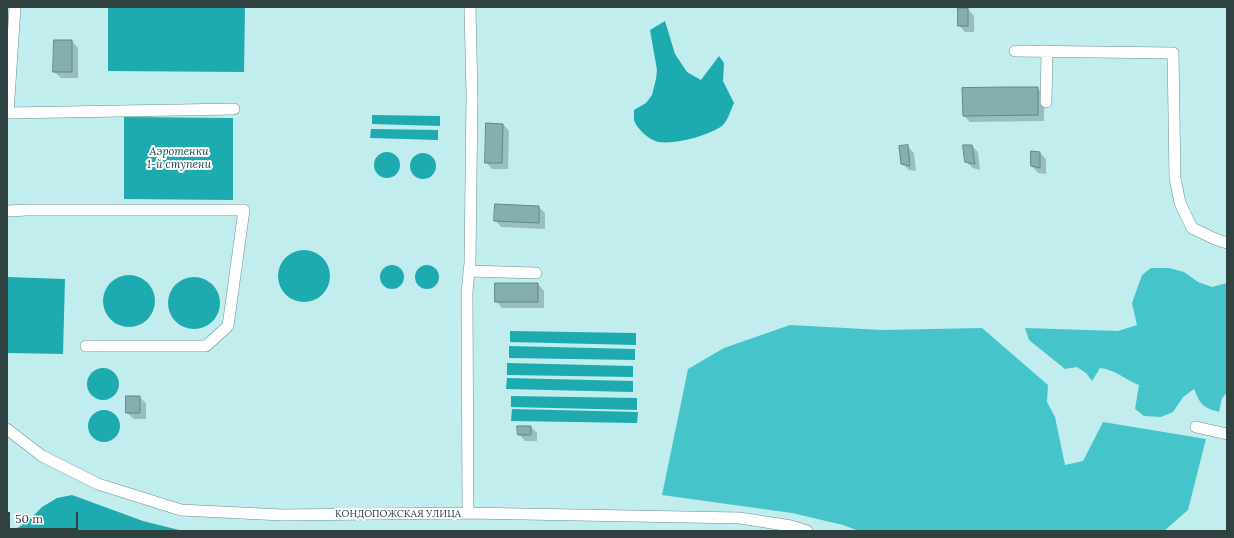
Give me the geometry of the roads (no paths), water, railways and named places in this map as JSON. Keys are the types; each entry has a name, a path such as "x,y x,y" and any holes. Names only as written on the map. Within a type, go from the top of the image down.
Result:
{"street":[{"path":"15,7 8,113 234,109"},
{"path":"468,513 466,292 469,271 472,96 470,7"},
{"path":"1016,51 1173,53 1175,178 1180,203 1192,228 1227,243"},
{"path":"1046,102 1047,51"},
{"path":"7,211 244,210 228,326 206,346 86,346"},
{"path":"469,271 536,273"},
{"path":"1196,427 1227,434"},
{"name":"КОНДОПОЖСКАЯ УЛИЦА","path":"7,429 42,456 98,484 181,510 282,514 468,513 740,518 791,526 806,531"}],"water":[{"path":"108,7 245,7 244,72 108,71"},
{"path":"665,21 675,54 687,72 701,80 719,56 724,63 723,81 734,103 725,123 717,129 689,139 659,142 650,139 639,129 634,120 634,110 646,103 652,95 657,70 650,30"},
{"path":"372,115 440,116 440,126 372,124"},
{"name":"Аэротенки 1-й ступени","path":"124,117 233,118 233,200 124,199"},
{"path":"371,129 438,130 438,140 370,138"},
{"path":"387,152 396,156 400,165 396,174 387,178 378,174 374,165 378,156"},
{"path":"423,153 432,157 436,166 432,175 423,179 414,175 410,166 414,157"},
{"path":"299,250 309,250 323,257 330,271 330,281 323,295 309,302 299,302 289,298 282,291 278,281 278,271 282,261 289,254"},
{"path":"392,265 397,266 403,272 403,282 397,288 392,289 387,288 381,282 380,277 381,272 387,266"},
{"path":"427,265 435,269 439,277 435,285 427,289 419,285 415,277 419,269"},
{"path":"124,275 134,275 148,282 155,296 155,306 148,320 134,327 124,327 114,323 107,316 103,306 103,296 107,286 114,279"},
{"path":"7,277 65,279 63,354 7,353"},
{"path":"189,277 199,277 213,284 220,298 220,308 213,322 199,329 189,329 179,325 172,318 168,308 168,298 172,288 179,281"},
{"path":"510,331 636,333 636,345 510,342"},
{"path":"509,346 635,349 635,360 509,358"},
{"path":"507,363 633,366 633,377 507,375"},
{"path":"103,368 114,373 119,384 114,395 103,400 92,395 87,384 92,373"},
{"path":"507,378 633,381 633,392 506,389"},
{"path":"511,396 637,398 637,410 511,407"},
{"path":"512,409 638,412 637,423 511,421"},
{"path":"104,410 115,415 120,426 115,437 104,442 93,437 88,426 93,415"},
{"path":"72,495 143,521 183,531 13,531 28,521 42,507 57,498"}]}
